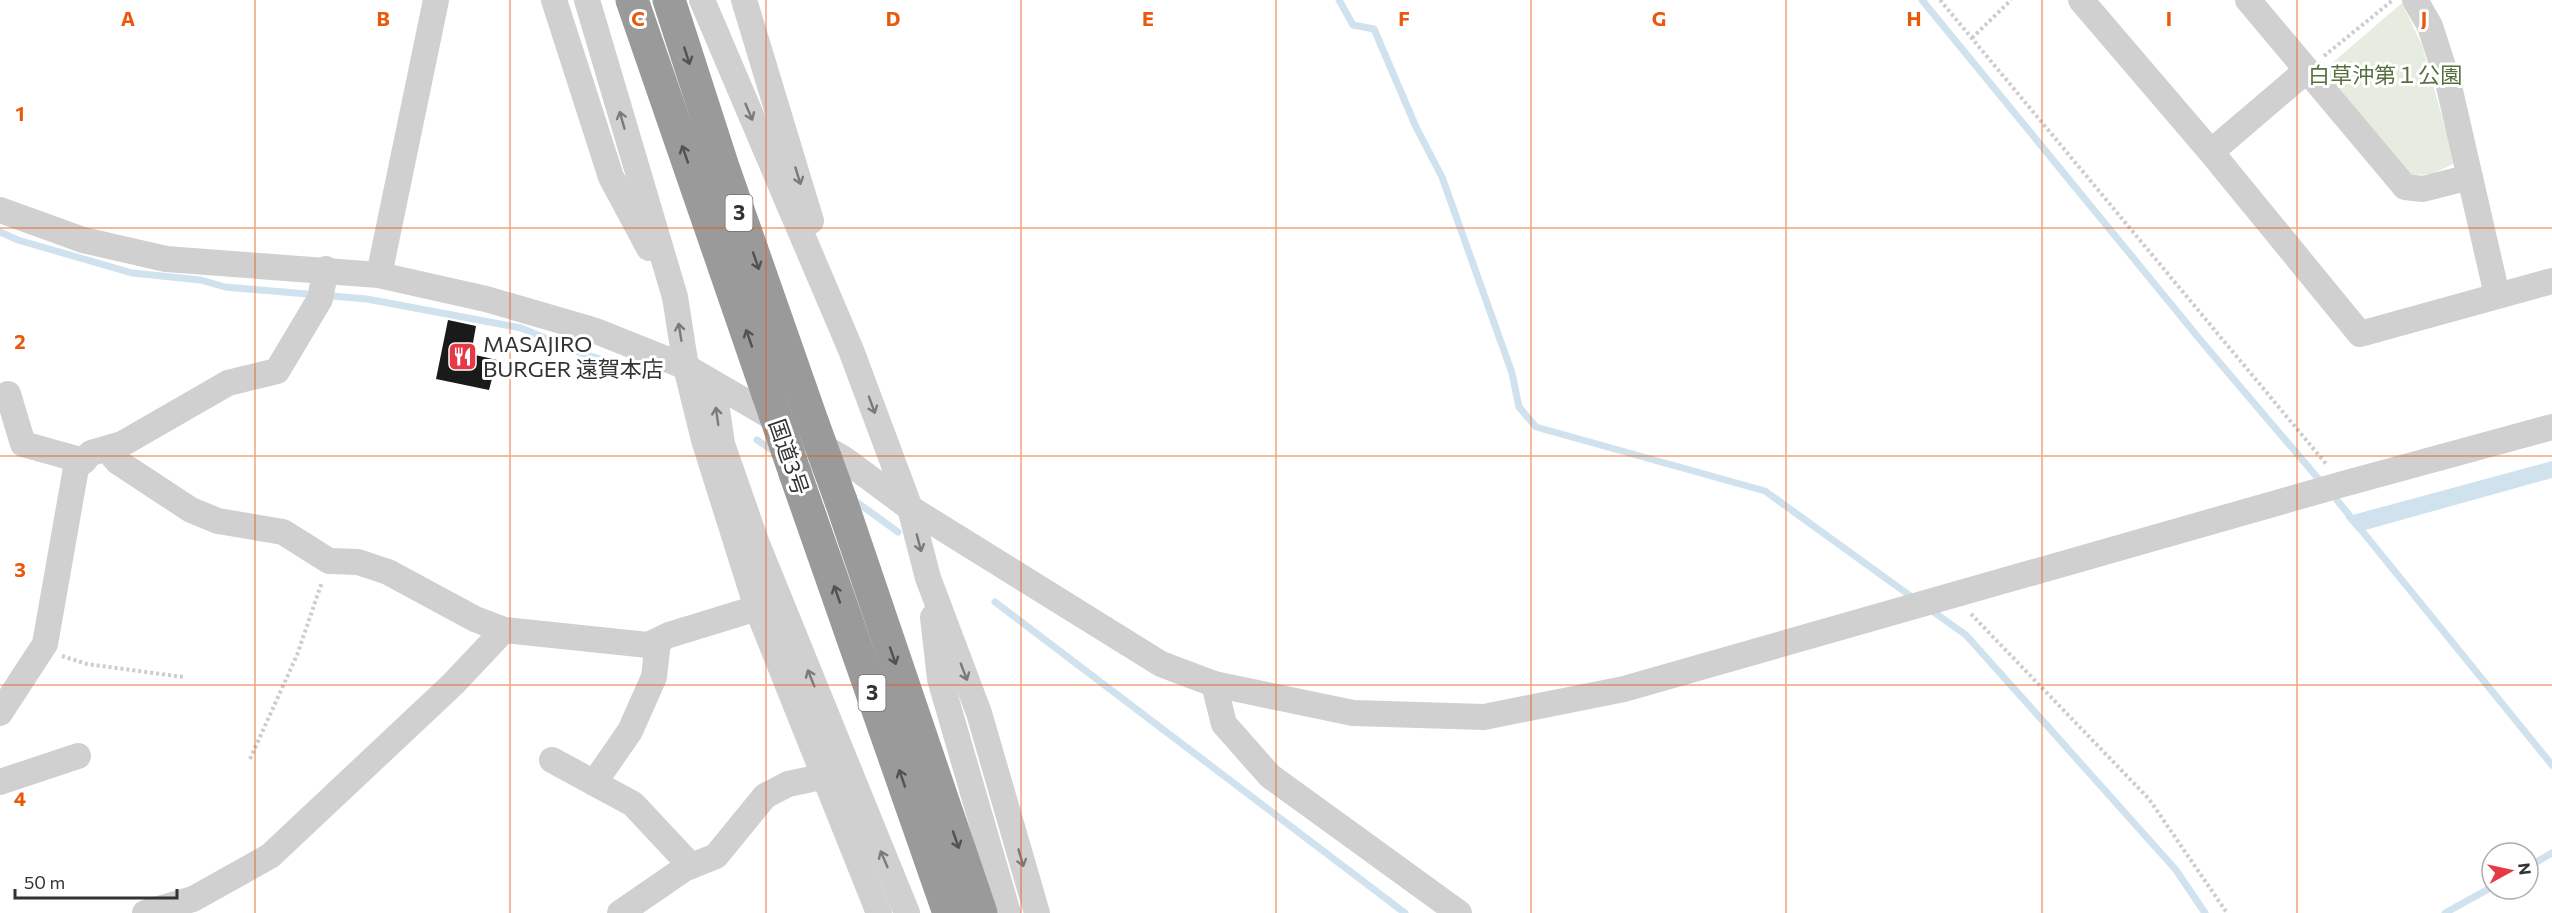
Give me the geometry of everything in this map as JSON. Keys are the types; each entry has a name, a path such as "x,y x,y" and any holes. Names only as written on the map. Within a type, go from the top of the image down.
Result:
{"highway":[{"name":"国道3号","path":"632,0 949,913"},
{"name":"国道3号","path":"669,0 724,170 841,501 981,913"}],"street":[{"path":"379,275 436,0"},
{"path":"554,0 611,177 675,297"},
{"path":"587,0 675,297 686,367 704,440 757,609 826,776 879,913"},
{"path":"702,0 851,350 910,508 928,578 979,713 1037,913"},
{"path":"744,0 851,350"},
{"path":"2081,0 2211,152 2360,334 2552,281"},
{"path":"2248,0 2405,187 2423,189 2470,177"},
{"path":"2415,0 2430,26 2448,82 2498,295"},
{"path":"2211,152 2307,70"},
{"path":"0,210 83,240 166,260 379,275 486,299 585,327 686,367 844,459 910,508 1161,664 1214,684 1353,713 1484,717 1624,689 2343,484 2552,427"},
{"path":"0,713 45,644 76,468 91,453 122,444 228,383 277,371 320,299 326,270"},
{"path":"713,383 722,444 758,544 907,913"},
{"path":"8,394 23,444 84,461"},
{"path":"107,448 118,462 191,510 218,521 283,532 329,561 358,562 388,572 475,619 504,630 648,645 757,609"},
{"path":"928,578 940,679 1008,913"},
{"path":"145,913 193,899 270,856 453,684 504,630"},
{"path":"594,783 630,730 654,677 658,640"},
{"path":"1214,684 1224,724 1270,776 1459,913"},
{"path":"0,782 78,756"},
{"path":"552,760 633,804 691,866"},
{"path":"620,913 691,866 716,856 765,796 788,784 826,776"}],"path":[{"path":"1940,0 2343,484"},
{"path":"1972,38 2011,0"},
{"path":"2307,70 2394,0"},
{"path":"250,759 297,655 329,561"},
{"path":"1954,596 2149,799 2227,913"},
{"path":"41,650 87,664 183,677"}],"green space":[{"name":"白草沖第１公園","path":"2402,3 2422,45 2455,163 2432,174 2410,175 2324,70"}],"water":[{"path":"2552,461 2552,478 2358,532 2345,517"}],"building":[{"name":"MASAJIRO BURGER 遠賀本店","path":"448,320 476,326 471,354 497,360 489,390 436,379"}],"waterway":[{"path":"1339,0 1353,25 1374,29 1416,127 1442,177 1512,373 1519,407 1536,427 1765,491 1916,600"},
{"path":"1922,0 2202,342 2322,483"},
{"path":"0,232 18,240 132,273 201,280 225,287 367,299 521,328 578,352 651,375"},
{"path":"757,440 775,452"},
{"path":"2332,494 2552,765"},
{"path":"851,498 898,532"},
{"path":"995,602 1405,913"},
{"path":"1928,608 1966,635 2176,870 2205,913"},
{"path":"2540,860 2552,853"},
{"path":"2445,913 2480,894"}],"place":[{"name":"MASAJIRO BURGER 遠賀本店","path":"462,357"}]}
